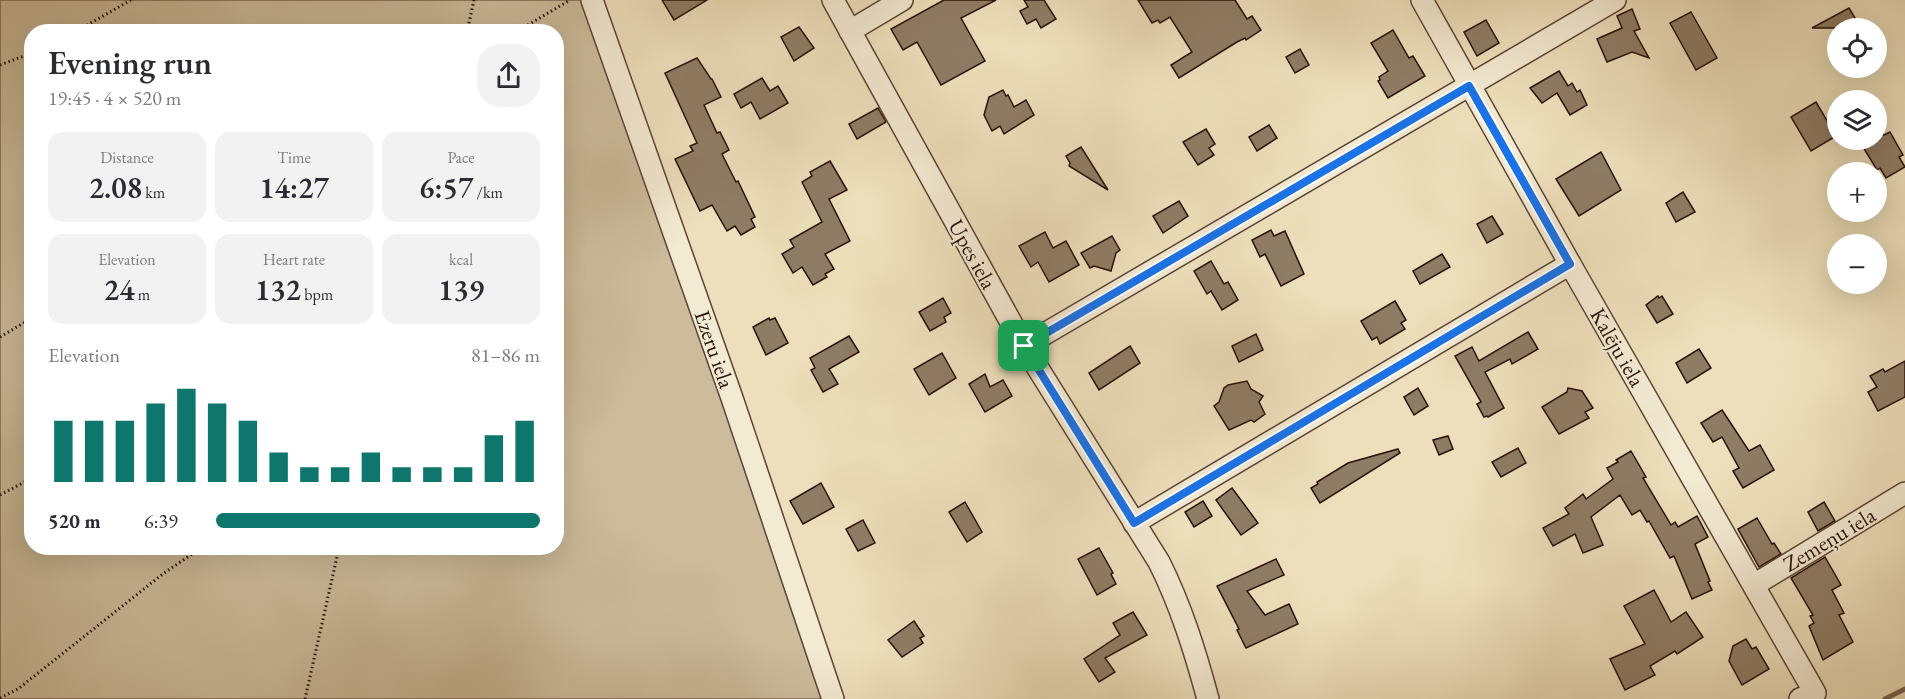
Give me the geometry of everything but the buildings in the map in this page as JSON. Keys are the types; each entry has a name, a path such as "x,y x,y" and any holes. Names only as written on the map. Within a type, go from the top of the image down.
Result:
{"street":[{"name":"Ezeru iela","path":"592,0 732,398 833,699"},
{"name":"Upes iela","path":"832,0 1024,346 1159,562 1175,595 1194,647 1208,699"},
{"path":"850,31 902,0"},
{"name":"Kalēju iela","path":"1422,0 1754,585 1807,696"},
{"path":"1024,346 1615,0"},
{"path":"1134,523 1570,264"},
{"name":"Zemeņu iela","path":"1754,585 1905,493"}],"path":[{"path":"89,24 131,0"},
{"path":"469,24 474,0"},
{"path":"530,24 570,0"},
{"path":"0,65 24,56"},
{"path":"0,337 24,323"},
{"path":"0,495 24,482"},
{"path":"0,698 18,689 164,573 191,555"},
{"path":"305,699 337,555"}],"shaded area":[{"path":"0,0 584,0 824,699 0,699"}],"waterway":[{"path":"1885,699 1905,689"}],"route":[{"path":"1469,86 1570,264 1134,523 1024,346 1469,86"}]}
